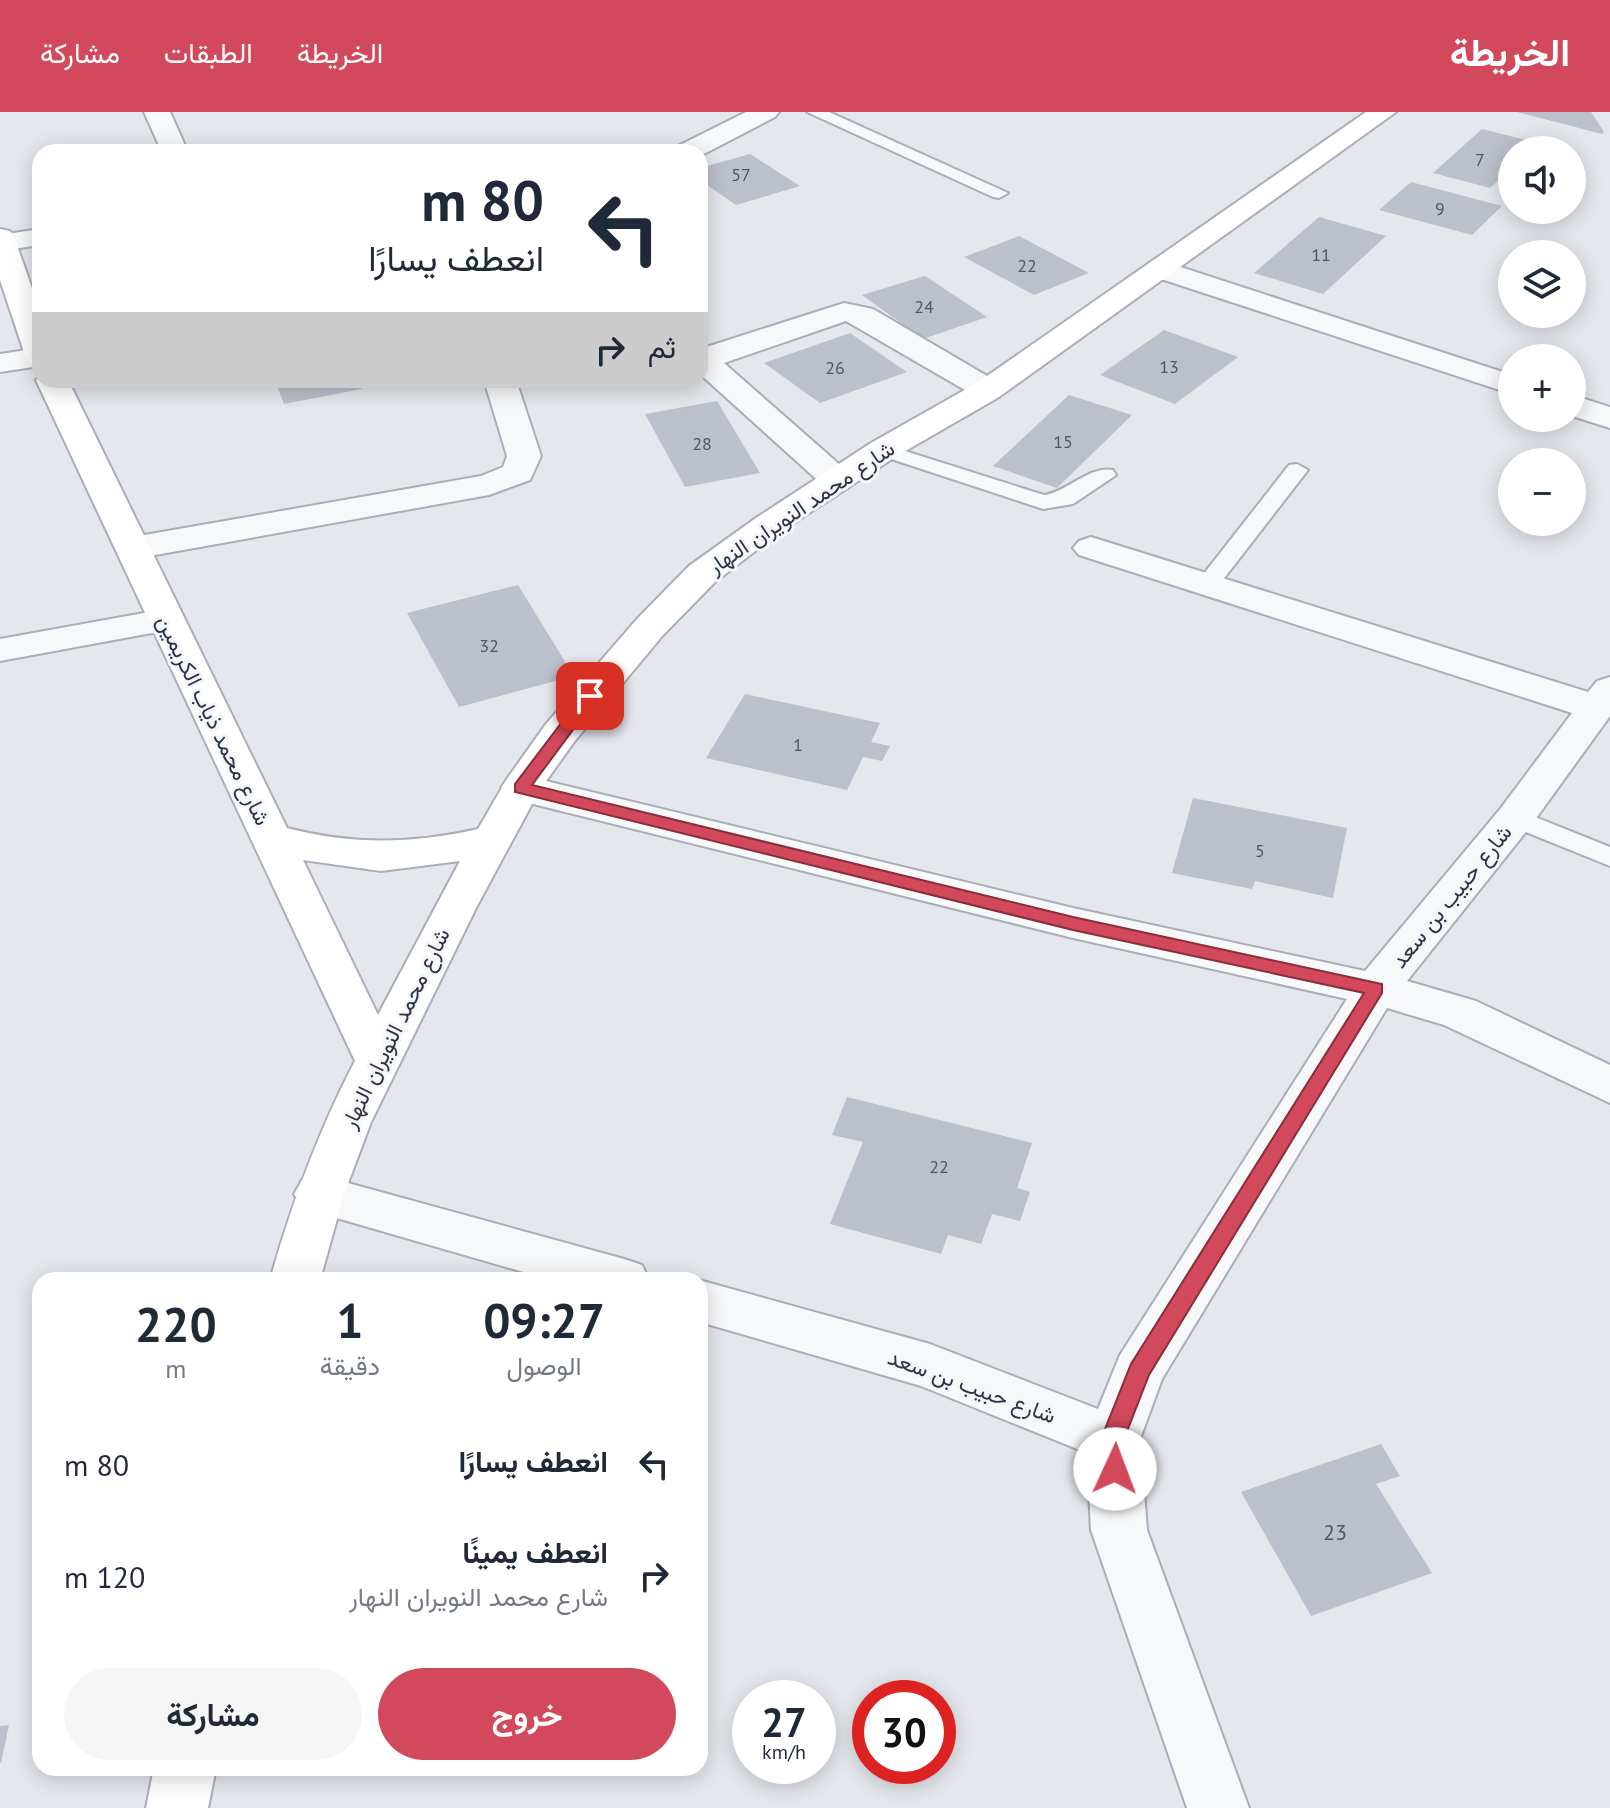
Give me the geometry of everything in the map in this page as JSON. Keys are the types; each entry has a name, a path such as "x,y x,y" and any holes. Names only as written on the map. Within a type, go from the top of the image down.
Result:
{"street":[{"path":"157,112 171,144"},
{"path":"703,144 766,112"},
{"name":"شارع محمد النويران النهار","path":"297,1272 319,1194 347,1122 492,840 521,788 604,678 702,574 836,479 988,390 1383,112"},
{"path":"32,238 1,240 32,332"},
{"path":"1159,269 1498,380"},
{"path":"708,357 844,312 862,315 988,390"},
{"path":"0,363 32,357"},
{"path":"708,365 836,479"},
{"name":"شارع محمد ذياب الكريمين","path":"56,388 378,1061"},
{"path":"133,548 489,485 518,473 524,456 503,388"},
{"path":"1586,410 1610,418"},
{"path":"1091,548 1207,585 1602,698"},
{"path":"0,650 166,620"},
{"name":"شارع حبيب بن سعد","path":"708,1303 930,1366 1113,1439 1139,1371 1376,989 1515,818 1602,698"},
{"path":"521,788 1073,923 1376,989 1460,1013 1610,1085"},
{"path":"270,837 352,858 433,854 492,840"},
{"path":"319,1194 596,1272"},
{"path":"1113,1439 1119,1530 1218,1808"},
{"path":"177,1808 183,1776"}],"lane":[{"path":"815,112 999,193"},
{"path":"883,450 1043,502 1065,499 1105,475"},
{"path":"1207,585 1297,470"},
{"path":"1515,818 1610,857"}],"building":[{"path":"1517,112 1591,112 1604,132 1602,134"},
{"path":"1482,129 1510,136 1498,136 1498,181 1490,188 1433,173"},
{"path":"750,154 800,186 736,205 708,186 708,166"},
{"path":"1411,182 1498,205 1498,210 1472,235 1379,210"},
{"path":"1319,217 1386,236 1323,294 1254,273"},
{"path":"1019,236 1089,273 1034,295 964,257"},
{"path":"925,276 987,317 923,339 862,295"},
{"path":"1164,330 1238,357 1175,404 1100,375"},
{"path":"850,333 907,372 820,403 764,363"},
{"path":"278,388 362,389 284,404"},
{"path":"1069,395 1132,415 1057,488 993,466"},
{"path":"717,401 760,473 685,487 645,414"},
{"path":"518,585 574,676 459,707 407,613"},
{"path":"745,694 880,723 871,742 890,746 882,761 863,757 847,790 706,758"},
{"path":"1193,798 1347,828 1333,898 1255,881 1252,889 1172,873"},
{"path":"847,1097 1032,1143 1017,1188 1030,1192 1020,1221 992,1214 981,1244 948,1235 941,1254 830,1224 863,1142 832,1135"},
{"path":"1381,1444 1400,1476 1376,1484 1432,1573 1311,1616 1241,1492"},
{"path":"9,1725 1,1763 0,1763 0,1726"}],"route":[{"path":"590,696 521,788 1073,923 1303,976 1376,989 1139,1371 1113,1439 1115,1469"}]}
